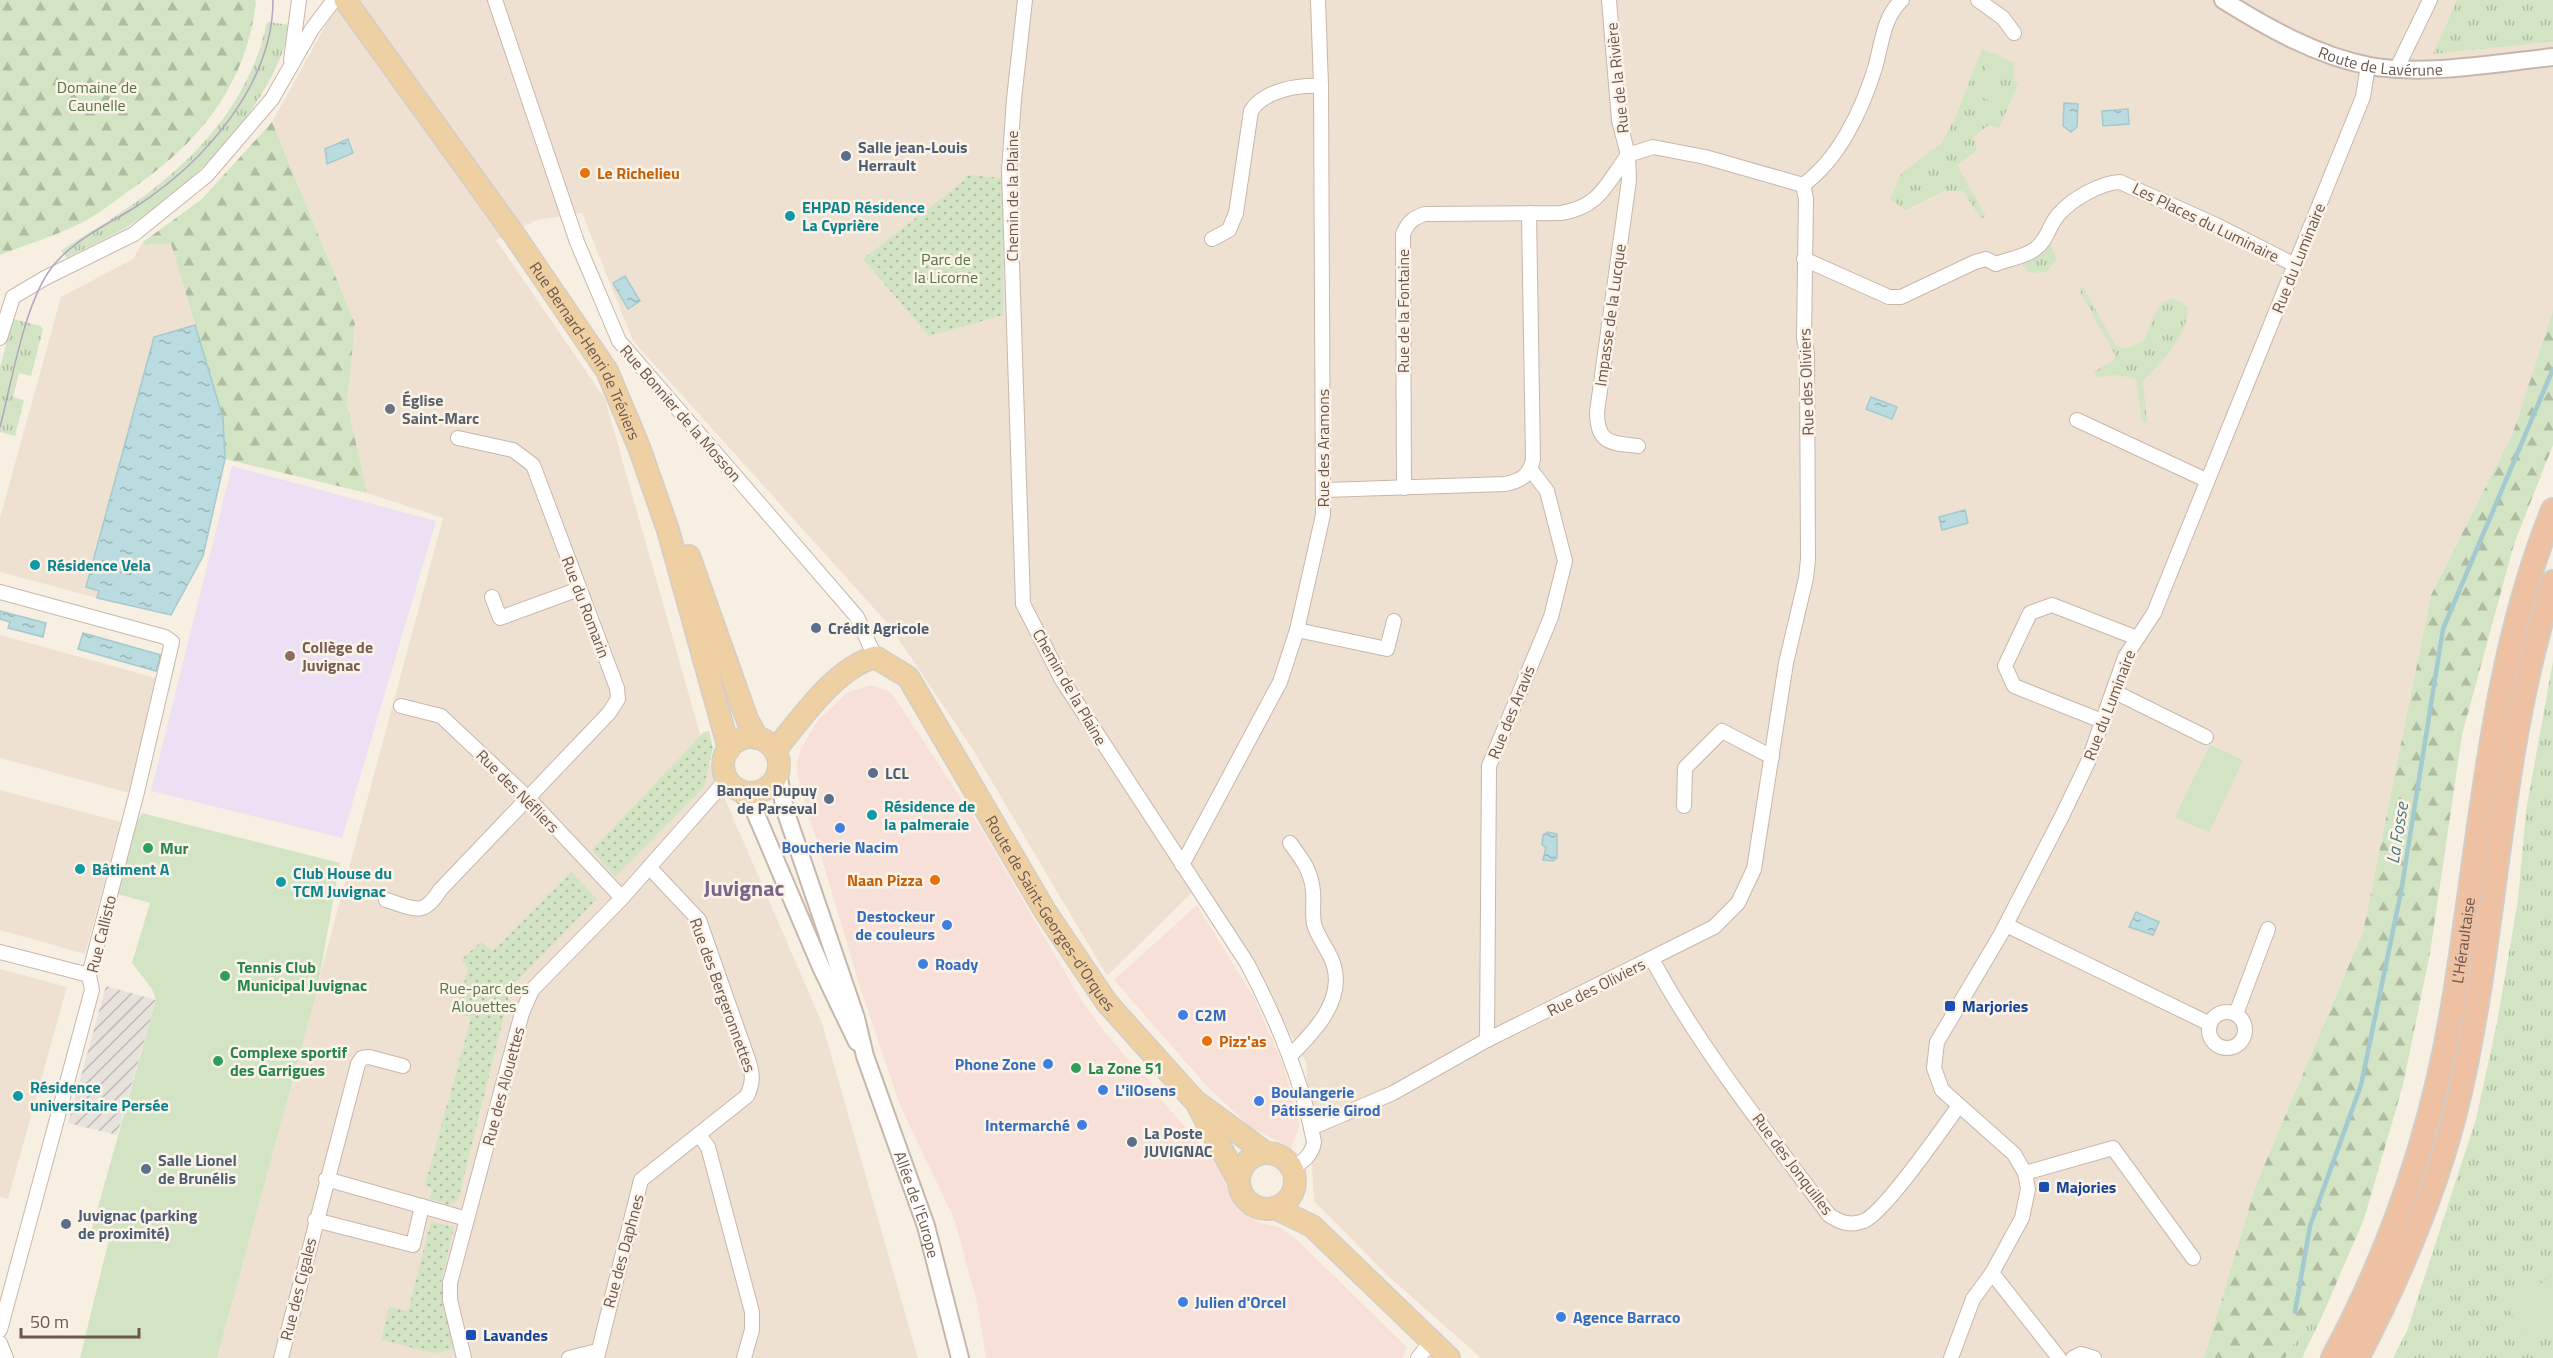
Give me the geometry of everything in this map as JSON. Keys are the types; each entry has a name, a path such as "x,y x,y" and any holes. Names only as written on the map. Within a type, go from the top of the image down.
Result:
{"highway":[{"name":"L'Héraultaise","path":"2333,1358 2365,1299 2402,1206 2436,1091 2455,996 2500,700 2514,635 2553,510"},
{"name":"L'Héraultaise","path":"2357,1358 2389,1298 2423,1215 2460,1093 2491,912 2506,792 2522,702 2538,627 2553,582"},
{"path":"2320,1358 2366,1260 2421,1113 2443,1030 2467,911"},
{"path":"2369,1358 2399,1304 2433,1220 2468,1095 2484,986 2491,912"}],"main road":[{"name":"Rue Bernard-Henri de Tréviers","path":"345,0 519,240 607,371 639,447 668,530 729,749"},
{"name":"Rue Bernard-Henri de Tréviers","path":"362,0 613,359 651,450 747,719 756,738"},
{"path":"775,750 845,671 860,662 875,657"},
{"name":"Route de Saint-Georges-d'Orques","path":"875,657 908,677 1045,911 1077,962 1122,1021 1195,1101 1266,1153"},
{"path":"756,738 767,742 775,750 779,761 778,773 767,789 759,792 734,785 724,763 729,749 741,739 756,738"},
{"name":"Route de Saint-Georges-d'Orques","path":"1195,1101 1239,1181"},
{"path":"1312,1226 1275,1208 1256,1207 1248,1201 1241,1190 1239,1181 1241,1171 1249,1160 1266,1153 1283,1158 1312,1226 1424,1350 1449,1358"},
{"path":"1275,1208 1287,1201 1293,1178"}],"street":[{"path":"289,70 299,0"},
{"path":"0,338 7,294 134,234 174,204 207,175 254,121 289,70 312,29 334,0"},
{"name":"Rue Bonnier de la Mosson","path":"495,0 573,231 619,341 857,617 875,657"},
{"name":"Chemin de la Plaine","path":"1025,0 1009,171 1023,604 1062,680 1247,963 1268,1004 1290,1056 1311,1128 1312,1151 1293,1178"},
{"name":"Rue des Aramons","path":"1182,865 1280,682 1297,630 1319,535 1325,490 1318,0"},
{"name":"Rue de la Rivière","path":"1609,0 1619,120 1628,155"},
{"path":"1628,155 1653,147 1705,158 1803,185 1817,175 1838,147 1860,108 1874,70 1888,17 1902,0"},
{"path":"1978,0 1987,3 2003,18 2014,33"},
{"name":"Route de Lavérune","path":"2223,0 2277,32 2334,56 2368,65 2397,68 2494,64 2553,57"},
{"path":"2397,68 2430,0"},
{"name":"Rue du Luminaire","path":"2025,1173 2014,1154 1958,1107 1942,1090 1934,1068 1937,1042 2006,925 2088,762 2125,657 2154,613 2206,480 2364,98 2368,65"},
{"path":"1212,239 1229,230 1236,213 1251,111 1257,101 1295,88 1321,86"},
{"name":"Rue de la Fontaine","path":"1404,488 1403,234 1408,224 1415,217 1425,214 1561,213 1578,210 1595,201 1628,155"},
{"name":"Impasse de la Lucque","path":"1628,155 1629,180 1597,412 1597,428 1605,439 1613,443 1638,446"},
{"name":"Les Places du Luminaire","path":"1804,259 1889,297 1901,297 1975,262 1986,259 1996,264 2035,250 2058,215 2077,200 2104,185 2120,182 2216,225 2295,265"},
{"name":"Rue des Oliviers","path":"1311,1128 1393,1093 1487,1040 1714,927 1738,903 1754,869 1786,663 1808,559 1804,259 1806,199 1803,185"},
{"path":"1325,490 1506,484 1523,478 1531,470 1533,459 1529,213"},
{"path":"2078,420 2206,480"},
{"name":"Rue du Romarin","path":"458,438 513,450 533,465 617,688 618,699 609,713 528,798"},
{"name":"Rue des Aravis","path":"1487,1040 1489,766 1551,617 1566,561 1547,491 1531,470"},
{"path":"492,597 500,618 579,589"},
{"name":"Rue Callisto","path":"0,592 165,637 172,642 140,781 89,975 92,990 0,1330"},
{"path":"2102,721 2014,686 2006,666 2030,613 2052,605 2137,638"},
{"path":"1297,630 1387,649 1394,621"},
{"path":"2112,691 2206,737"},
{"name":"Rue des Néfliers","path":"401,706 441,716 528,798 622,898"},
{"path":"1684,806 1685,768 1722,731 1772,757"},
{"name":"Allée de l'Europe","path":"778,773 783,802 856,1018 865,1056 926,1226 960,1358"},
{"name":"Rue des Alouettes","path":"464,1358 449,1291 522,1013 532,990 622,898 649,867 734,785"},
{"name":"Allée de l'Europe","path":"734,785 752,805 845,1022 865,1056"},
{"path":"386,900 420,909 427,908 440,890 528,798"},
{"path":"1290,843 1308,867 1313,890 1314,922 1334,966 1335,986 1331,1005 1318,1029 1290,1056"},
{"name":"Rue des Bergeronnettes","path":"649,867 699,920 753,1074 747,1096 699,1135"},
{"path":"2006,925 2210,1024"},
{"path":"2236,1014 2268,929"},
{"path":"0,952 89,975"},
{"name":"Rue des Jonquilles","path":"1652,959 1679,1009 1717,1064 1829,1215 1839,1222 1852,1224 1875,1215 1958,1107"},
{"path":"2223,1012 2236,1014 2244,1023 2244,1035 2241,1041 2225,1048 2214,1042 2209,1030 2210,1024 2217,1014 2223,1012"},
{"name":"Rue des Cigales","path":"281,1358 315,1220 358,1064 362,1058 369,1057 403,1066"},
{"path":"699,1135 708,1147 752,1312 752,1330 744,1358"},
{"name":"Rue des Daphnes","path":"597,1354 641,1180 699,1135"},
{"path":"1951,1358 1973,1299 1992,1273 2022,1218 2028,1189 2025,1173 2113,1148 2193,1258"},
{"path":"326,1179 467,1219"},
{"name":"Rue des Cigales","path":"315,1220 413,1245 422,1206"},
{"path":"1992,1273 2059,1358"},
{"path":"0,1343 6,1358"},
{"path":"570,1358 597,1354"},
{"path":"2073,1358 2081,1354 2094,1358"}],"shaded area":[{"path":"328,0 2457,0 2433,54 2553,42 2553,310 2513,433 2431,595 2363,932 2256,1185 2204,1358 1481,1358 1388,1276 1314,1201 1306,1062 1204,881 1107,976 975,753 889,625 633,341 582,213 537,220 496,240 605,399 706,755 822,1023 918,1358 217,1358 443,518 367,493 347,403 355,324 272,122 334,10"},
{"path":"143,242 145,245 171,244 195,325 154,338 86,587 99,591 97,598 0,572 0,518 61,297 133,259"},
{"name":"Collège de Juvignac","path":"232,466 436,521 342,838 151,791"},
{"path":"0,635 160,679 130,793 0,758"},
{"path":"871,685 891,692 980,827 1080,998 1107,1035 1142,1075 1148,1078 1157,1095 1219,1165 1237,1209 1258,1222 1279,1227 1297,1240 1407,1347 1402,1358 986,1358 978,1307 955,1221 900,1105 859,984 798,778 797,763 801,748 819,719 848,692"},
{"path":"0,790 121,822 85,954 0,930"},
{"path":"1197,905 1254,998 1283,1064 1300,1123 1291,1148 1250,1127 1205,1084 1114,980"},
{"path":"0,969 67,987 8,1199 0,1197"},
{"path":"106,986 156,1000 117,1135 68,1123"}],"green space":[{"name":"Domaine de Caunelle","path":"0,0 255,0 256,2 250,34 241,63 228,90 194,136 173,157 149,177 90,218 64,231 0,255"},
{"path":"2457,0 2553,0 2553,42 2433,54"},
{"path":"267,22 291,25 281,55 267,84 250,112 230,138 183,185 158,206 124,229 67,258 61,251 148,193 194,153 214,130 232,106 247,80 259,52"},
{"path":"1982,49 1992,53 1976,94 1992,101 2009,60 2014,64 2013,78 2018,84 1999,128 1989,125 1973,137 1977,150 1957,165 1986,216 1981,219 1963,191 1944,191 1906,210 1890,199 1901,174 1942,143 1956,116"},
{"path":"1992,53 2009,60 1992,101 1976,95"},
{"path":"272,122 355,324 347,403 367,493 225,459 223,418 171,244 145,245 143,242 202,199"},
{"name":"Parc de la Licorne","path":"966,175 1004,178 1003,315 929,336 863,259 965,180"},
{"path":"2050,245 2057,259 2047,272 2029,273 2022,264"},
{"path":"2083,287 2116,346 2125,349 2144,341 2154,315 2167,300 2173,298 2188,307 2187,318 2179,338 2143,381 2147,423 2142,422 2136,379 2118,375 2096,377 2094,372 2113,360 2115,355 2079,290"},
{"path":"2553,310 2553,445 2514,544 2462,735 2430,953 2403,1085 2364,1219 2323,1314 2315,1308 2285,1358 2204,1358 2256,1185 2363,932 2431,595 2513,433"},
{"path":"13,319 41,326 43,330 31,376 19,373 13,397 24,400 15,436 0,432 0,367"},
{"path":"2553,661 2553,1358 2393,1358 2407,1331 2476,1119 2497,1023 2518,900 2526,811"},
{"path":"709,731 713,748 704,787 615,877 592,850 704,732"},
{"path":"2210,745 2243,760 2209,833 2175,817"},
{"name":"Complexe sportif des Garrigues","path":"142,813 340,863 317,990 217,1358 80,1358 109,1239 91,1232 156,1000 152,989 132,963 150,903 118,894 135,826"},
{"name":"Rue-parc des Alouettes","path":"571,872 597,899 511,987 458,1200 449,1205 430,1199 432,1188 425,1185 470,1022 470,1017 456,1013 468,968 461,960 481,942 493,951"},
{"path":"431,1221 454,1227 441,1282 455,1349 434,1353 381,1340 389,1307 408,1311"},
{"path":"2553,1275 2553,1332 2534,1345 2507,1307"},
{"path":"2315,1308 2323,1314 2302,1358 2285,1358"}],"water":[{"path":"2064,103 2078,104 2077,127 2071,132 2063,126"},
{"path":"2128,109 2129,124 2103,126 2102,111"},
{"path":"348,139 353,153 327,164 325,149"},
{"path":"625,276 640,301 628,309 613,283"},
{"path":"195,325 223,418 225,459 203,556 171,615 97,598 99,591 86,587 154,337"},
{"path":"1871,397 1897,407 1892,419 1866,409"},
{"path":"1965,510 1968,523 1942,530 1939,517"},
{"path":"0,611 46,623 43,637 8,628 10,622 0,619"},
{"path":"83,633 161,655 156,671 78,649"},
{"path":"1548,832 1557,834 1557,858 1553,861 1543,860 1546,847 1542,845 1543,835"},
{"path":"2136,912 2159,922 2153,935 2129,927"}],"waterway":[{"name":"La Fosse","path":"2295,1312 2310,1226 2361,1085 2401,892 2443,629 2553,369"}],"tram line":[{"path":"0,427 26,322 42,283 52,267 70,249 92,233 162,188 209,144 248,91 261,62 270,31 273,0"}],"place":[{"name":"Salle jean-Louis Herrault","path":"846,156"},
{"name":"Le Richelieu","path":"585,173"},
{"name":"EHPAD Résidence La Cyprière","path":"790,216"},
{"name":"Église Saint-Marc","path":"390,409"},
{"name":"Résidence Vela","path":"35,565"},
{"name":"Crédit Agricole","path":"816,628"},
{"name":"Collège de Juvignac","path":"290,656"},
{"name":"LCL","path":"873,773"},
{"name":"Banque Dupuy de Parseval","path":"829,799"},
{"name":"Résidence de la palmeraie","path":"872,815"},
{"name":"Boucherie Nacim","path":"840,828"},
{"name":"Mur","path":"148,848"},
{"name":"Bâtiment A","path":"80,869"},
{"name":"Naan Pizza","path":"935,880"},
{"name":"Club House du TCM Juvignac","path":"281,882"},
{"name":"Destockeur de couleurs","path":"947,925"},
{"name":"Roady","path":"923,964"},
{"name":"Tennis Club Municipal Juvignac","path":"225,976"},
{"name":"Marjories","path":"1950,1006"},
{"name":"C2M","path":"1183,1015"},
{"name":"Pizz'as","path":"1207,1041"},
{"name":"Complexe sportif des Garrigues","path":"218,1061"},
{"name":"Phone Zone","path":"1048,1064"},
{"name":"La Zone 51","path":"1076,1068"},
{"name":"L'ilOsens","path":"1103,1090"},
{"name":"Résidence universitaire Persée","path":"18,1096"},
{"name":"Boulangerie Pâtisserie Girod","path":"1259,1101"},
{"name":"Intermarché","path":"1082,1125"},
{"name":"La Poste JUVIGNAC","path":"1132,1142"},
{"name":"Salle Lionel de Brunélis","path":"146,1169"},
{"name":"Majories","path":"2044,1187"},
{"name":"Juvignac (parking de proximité)","path":"66,1224"},
{"name":"Julien d'Orcel","path":"1183,1302"},
{"name":"Agence Barraco","path":"1561,1317"},
{"name":"Lavandes","path":"471,1335"}],"district":[{"name":"Juvignac","path":"744,888"}]}
